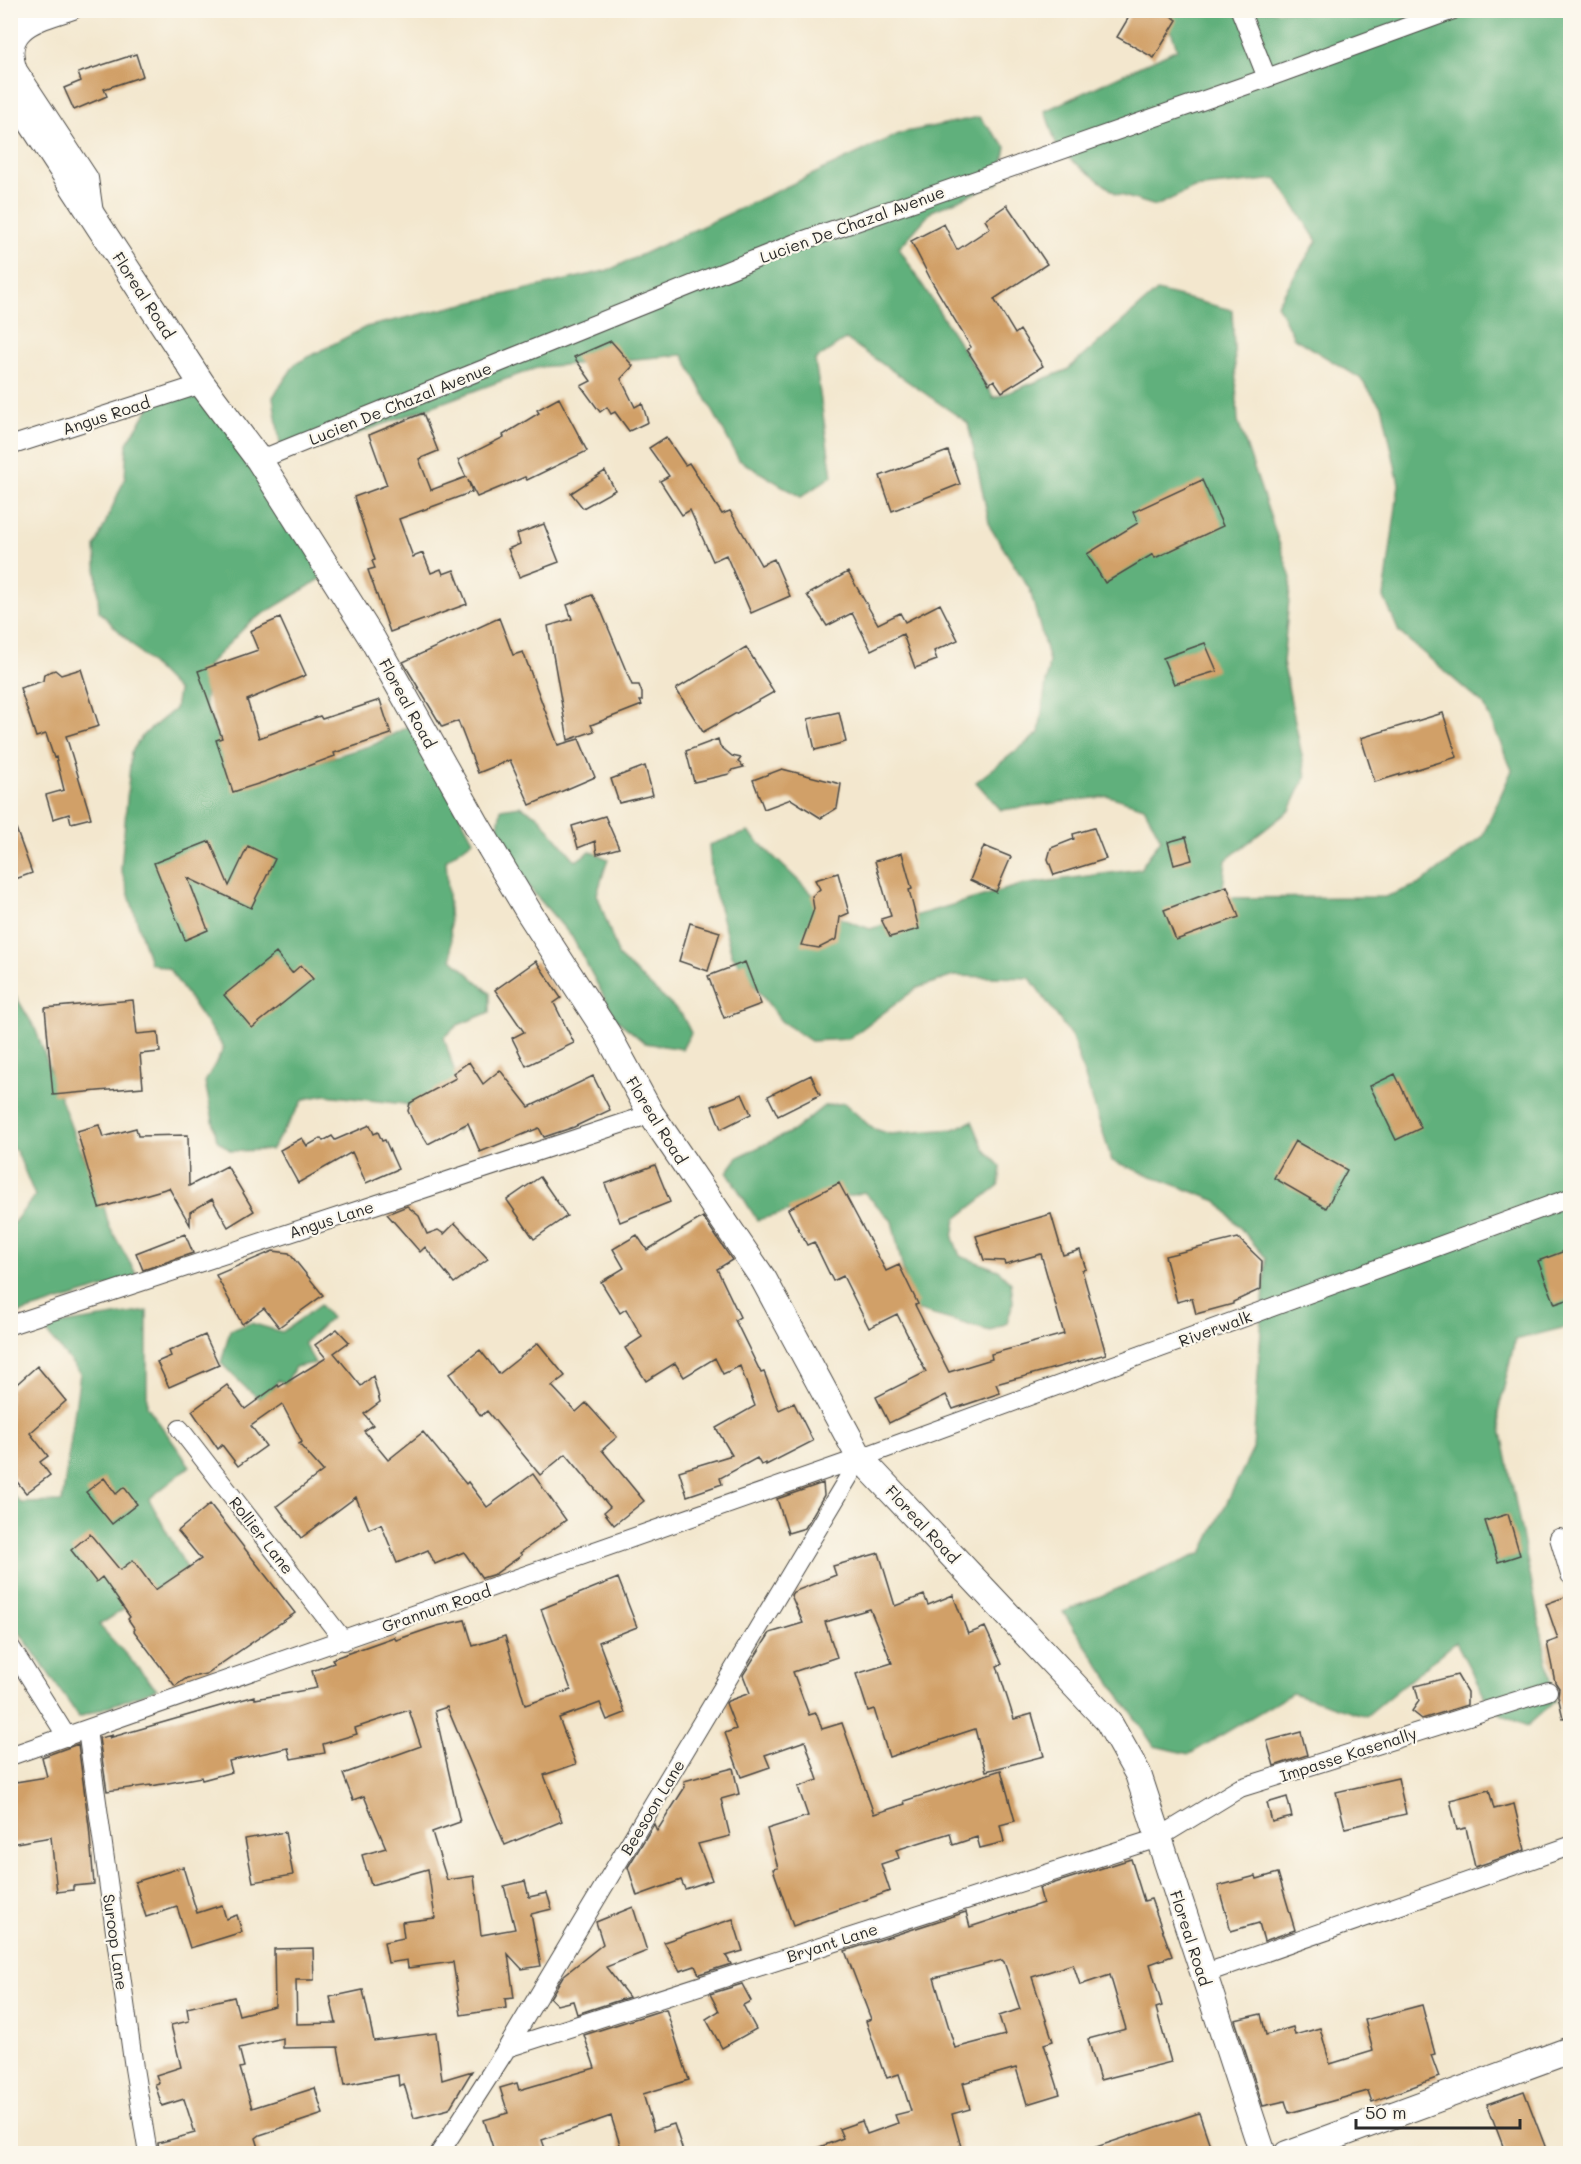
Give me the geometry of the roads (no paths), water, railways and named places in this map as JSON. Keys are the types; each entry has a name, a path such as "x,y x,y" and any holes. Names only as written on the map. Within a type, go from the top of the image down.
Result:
{"main road":[{"path":"10,23 45,10"},
{"name":"Floreal Road","path":"10,90 202,384 259,460 373,640 478,827 530,915 607,1033 651,1114 764,1280 860,1458 1108,1721 1138,1774 1263,2154"},
{"path":"1287,2154 1570,2050"}],"street":[{"path":"73,10 29,26 17,36 14,60 18,70 89,178 94,219"},
{"path":"1240,10 1267,78"},
{"name":"Lucien De Chazal Avenue","path":"259,460 793,244 1267,78 1453,10"},
{"name":"Angus Road","path":"10,446 202,384"},
{"name":"Angus Lane","path":"10,1324 651,1114"},
{"name":"Riverwalk","path":"860,1458 1570,1198"},
{"name":"Rollier Lane","path":"180,1429 344,1641"},
{"name":"Grannum Road","path":"10,1756 344,1641 860,1458"},
{"name":"Beesoon Lane","path":"439,2154 507,2048 860,1458"},
{"path":"1559,1538 1570,1575"},
{"path":"10,1646 66,1737"},
{"name":"Impasse Kasenally","path":"1158,1838 1240,1788 1548,1691"},
{"name":"Suroop Lane","path":"87,1730 148,2154"},
{"name":"Bryant Lane","path":"507,2048 1158,1838"},
{"path":"1203,1974 1570,1846"}]}
